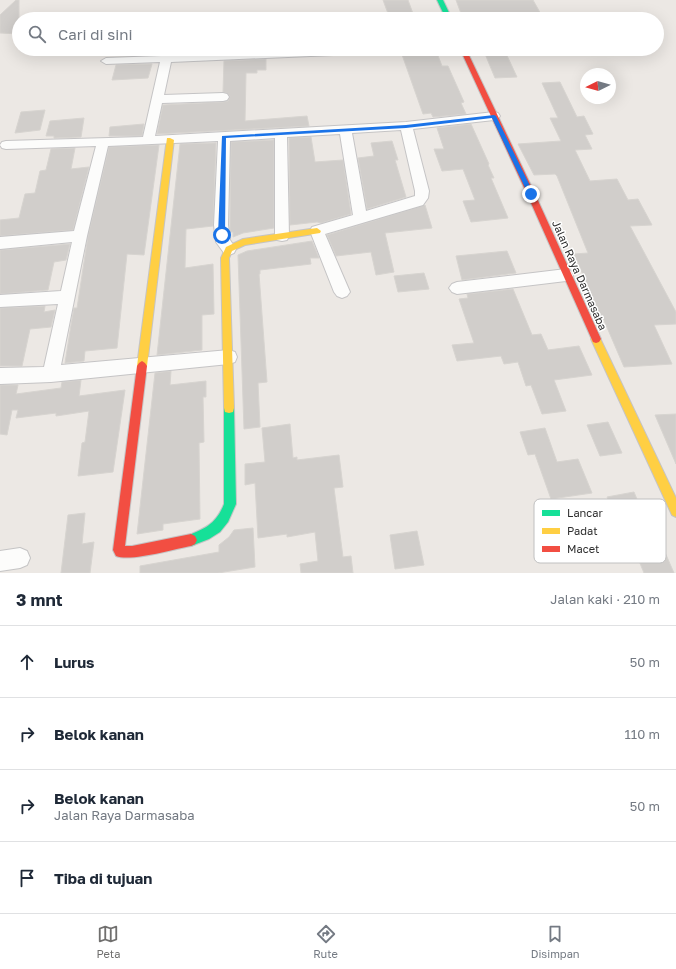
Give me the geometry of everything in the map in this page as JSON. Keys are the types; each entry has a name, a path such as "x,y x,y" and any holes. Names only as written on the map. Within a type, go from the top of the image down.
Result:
{"street":[{"path":"440,0 446,12"},
{"path":"106,61 150,56"},
{"path":"148,140 167,56"},
{"name":"Jalan Raya Darmasaba","path":"466,56 676,511"},
{"path":"158,99 223,96"},
{"path":"6,144 170,140 281,134 406,126 494,116"},
{"path":"170,140 119,550 122,553 203,538 219,526 227,516 230,504 229,357 225,258 229,249 243,242 317,231 418,201 421,198 422,191 406,126"},
{"path":"345,130 360,217"},
{"path":"281,134 282,236"},
{"path":"224,137 221,225 223,242 229,249"},
{"path":"51,374 80,236 103,142"},
{"path":"317,231 342,292"},
{"path":"0,243 80,236"},
{"path":"457,288 566,275"},
{"path":"0,301 67,297"},
{"path":"0,376 51,374 229,357"},
{"path":"0,561 20,558"}],"building":[{"path":"16,0 19,0 19,12 12,12 12,34 0,33 0,15"},
{"path":"383,0 408,0 412,12 387,12"},
{"path":"456,0 533,0 540,12 460,12"},
{"path":"402,56 438,56 442,66 448,66 464,102 461,103 466,114 433,117 431,113 423,114"},
{"path":"486,56 507,56 517,77 495,78"},
{"path":"266,59 266,70 257,70 257,73 246,73 245,121 307,116 309,126 157,134 163,105 228,101 230,96 223,92 224,61"},
{"path":"152,64 148,78 112,80 116,65"},
{"path":"560,82 577,117 584,116 593,134 585,135 592,149 575,150 590,181 617,179 628,200 638,199 652,225 630,226 676,312 676,324 654,325 672,364 624,367 603,318 600,319 594,306 590,296 592,296 574,254 588,253 557,176 555,174 534,175 518,144 561,141 550,118 558,118 542,83"},
{"path":"45,110 40,130 15,133 21,112"},
{"path":"84,118 81,137 54,138 54,136 46,136 50,121"},
{"path":"144,124 142,136 109,136 110,127"},
{"path":"471,124 489,164 488,165 494,178 491,178 508,218 471,222 463,201 475,200 463,169 442,171 434,149 444,149 437,128"},
{"path":"311,137 315,162 343,160 351,214 321,223 317,222 290,225 289,138"},
{"path":"274,140 274,228 243,233 233,237 233,232 230,232 231,142"},
{"path":"392,141 398,160 395,160 406,197 367,209 358,158 374,156 371,143"},
{"path":"216,143 213,226 186,229 185,268 213,264 214,314 202,315 202,350 157,355 180,144"},
{"path":"159,145 144,255 127,254 117,348 85,351 84,361 65,363 74,308 77,308 88,236 109,147"},
{"path":"75,148 71,169 89,167 73,230 0,236 0,220 19,218 25,194 35,193 40,171 46,170 51,149"},
{"path":"425,205 432,228 385,233 394,272 376,275 371,252 336,256 327,235"},
{"path":"312,241 319,258 310,258 311,264 260,270 259,274 267,382 258,383 260,427 244,429 238,255 247,251"},
{"path":"70,244 66,260 54,262 48,290 0,294 0,250"},
{"path":"507,251 516,273 462,280 456,256"},
{"path":"424,273 429,289 398,292 394,276"},
{"path":"513,289 532,335 541,334 548,350 579,346 592,375 554,380 566,411 542,414 531,385 526,386 518,362 504,364 501,356 457,361 452,345 474,343 459,299 468,298 467,294"},
{"path":"45,306 44,312 55,310 51,327 30,329 22,366 0,366 0,308"},
{"path":"171,371 170,385 206,381 206,397 203,397 204,442 199,443 200,519 163,524 163,530 137,534 155,373"},
{"path":"81,380 79,396 125,390 113,472 78,476 82,443 85,442 89,411 56,416 56,413 16,418 18,410 12,410 7,435 0,434 0,385 18,385 16,394 61,388 62,382"},
{"path":"676,414 676,464 655,415"},
{"path":"608,422 622,453 600,456 587,425"},
{"path":"290,424 293,458 297,457 297,460 339,455 343,487 334,488 343,557 351,556 353,573 301,573 300,564 318,561 315,532 287,537 287,534 258,538 255,483 245,485 245,464 265,462 262,428"},
{"path":"545,428 557,462 578,459 592,493 551,499 535,454 528,455 520,432"},
{"path":"634,492 637,499 608,499 607,497"},
{"path":"85,513 82,544 94,542 90,573 61,573 68,515"},
{"path":"253,528 255,567 218,573 140,573 140,566 219,552 219,545 229,537 234,530"},
{"path":"417,531 424,565 395,569 390,535"},
{"path":"666,555 674,573 644,573 640,563 666,563"}],"traffic: fast":[{"path":"440,0 446,12"},
{"path":"191,540 199,538 216,528 224,518 230,504 229,408"}],"traffic: slow":[{"path":"142,366 170,140"},
{"path":"229,408 225,258 229,249 243,242 317,231"},
{"path":"596,339 676,511"}],"traffic: jam":[{"path":"466,56 531,194 596,339"},
{"path":"142,366 119,550 120,552 132,552 191,540"}],"route":[{"path":"222,235 221,225 224,137 406,126 494,116 531,194"}]}
